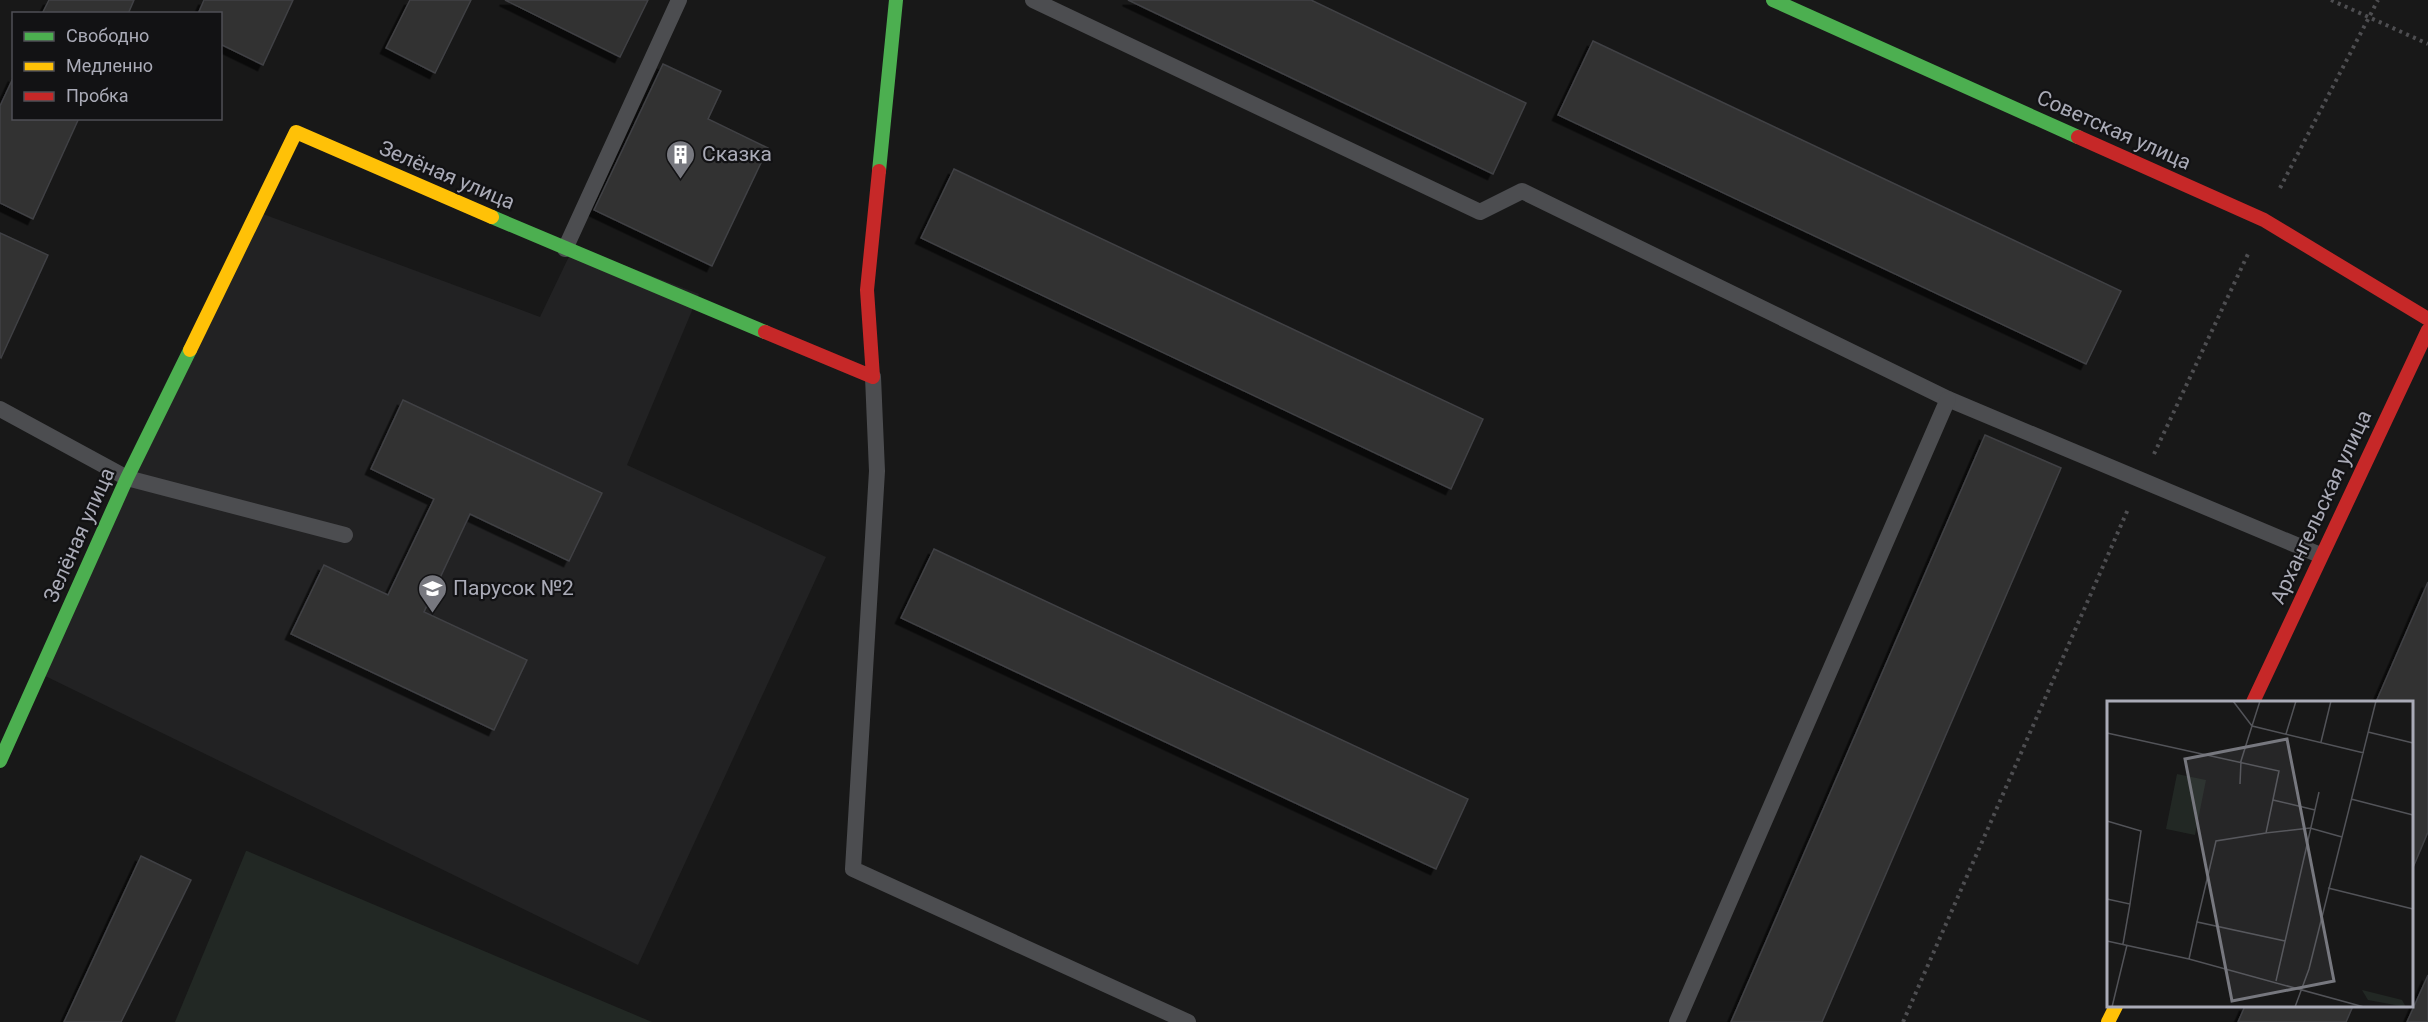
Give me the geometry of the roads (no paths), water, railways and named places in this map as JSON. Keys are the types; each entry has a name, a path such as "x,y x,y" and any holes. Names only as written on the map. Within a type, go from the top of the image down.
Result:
{"street":[{"path":"873,377 867,290 896,0"},
{"name":"Советская улица","path":"1773,0 2264,220 2428,319"},
{"name":"Зелёная улица","path":"0,761 127,478 296,132 565,249 873,377"},
{"name":"Архангельская улица","path":"2253,701 2320,555 2428,330"},
{"path":"2108,1022 2115,1007"}],"lane":[{"path":"565,249 679,0"},
{"path":"1033,0 1480,212 1522,191 1948,399 2320,555"},
{"path":"873,377 877,471 853,868 1188,1022"},
{"path":"1677,1022 1948,399"},
{"path":"0,409 127,478 345,535"}],"place":[{"name":"Сказка","path":"681,180"},
{"name":"Парусок №2","path":"432,614"}]}
